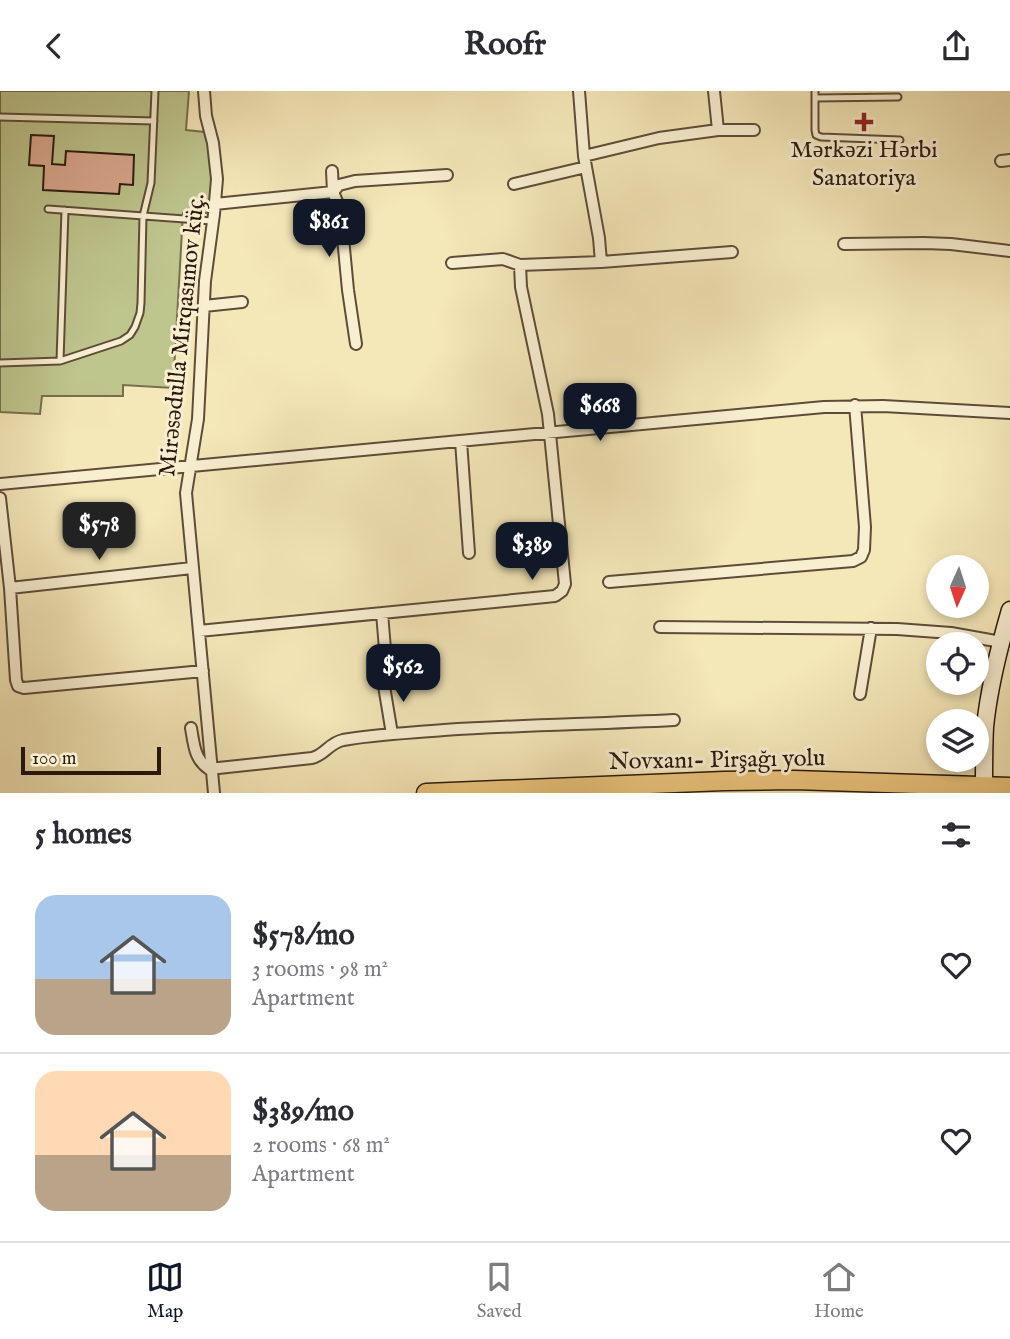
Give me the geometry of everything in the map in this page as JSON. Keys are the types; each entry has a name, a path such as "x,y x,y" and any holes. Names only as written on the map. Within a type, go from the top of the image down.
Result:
{"main road":[{"name":"Novxanı- Pirşağı yolu","path":"426,793 782,780 850,781 985,790 1010,787"}],"street":[{"name":"Mirəsədulla Mirqasımov küç.","path":"204,91 217,179 204,306 198,419 186,493 215,793"},
{"path":"579,91 585,161 601,262"},
{"path":"714,91 718,130"},
{"path":"514,184 659,138 718,130 754,129"},
{"path":"332,171 333,193 341,217 356,344"},
{"path":"215,204 333,193 339,185 355,181 447,175"},
{"path":"844,244 924,243 1010,251"},
{"path":"452,263 503,259 520,265 601,262 732,252"},
{"path":"199,631 555,596 562,591 565,583 550,432 521,287 520,265"},
{"path":"204,306 242,302"},
{"path":"609,582 853,561 861,557 864,550 864,508 855,405"},
{"path":"0,484 824,407 855,405 1010,413"},
{"path":"461,441 470,553"},
{"path":"0,498 18,686 24,688 202,671"},
{"path":"10,588 192,568"},
{"path":"985,790 987,708 1010,611"},
{"path":"382,613 386,661"},
{"path":"660,627 920,630 1001,642"},
{"path":"860,694 871,628"},
{"path":"383,680 392,734"},
{"path":"191,728 196,755 205,767 212,769 312,758 320,756 331,744 340,741 392,734 510,726 674,720"}],"lane":[{"path":"0,363 60,361 121,341 130,335 135,327 141,303 143,216 151,183 155,91"},
{"path":"898,97 815,94 815,130 821,137 900,140"},
{"path":"0,117 154,121"},
{"path":"48,209 213,221"},
{"path":"60,361 65,210"}],"green space":[{"path":"0,91 189,91 186,130 205,132 211,152 212,183 207,213 183,213 173,388 123,385 123,396 42,396 40,414 0,412"}],"building":[{"path":"31,135 54,136 52,164 65,165 66,151 134,155 133,185 120,184 119,194 43,190 44,166 29,165"}],"place":[{"name":"Mərkəzi Hərbi Sanatoriya","path":"864,122"}]}
